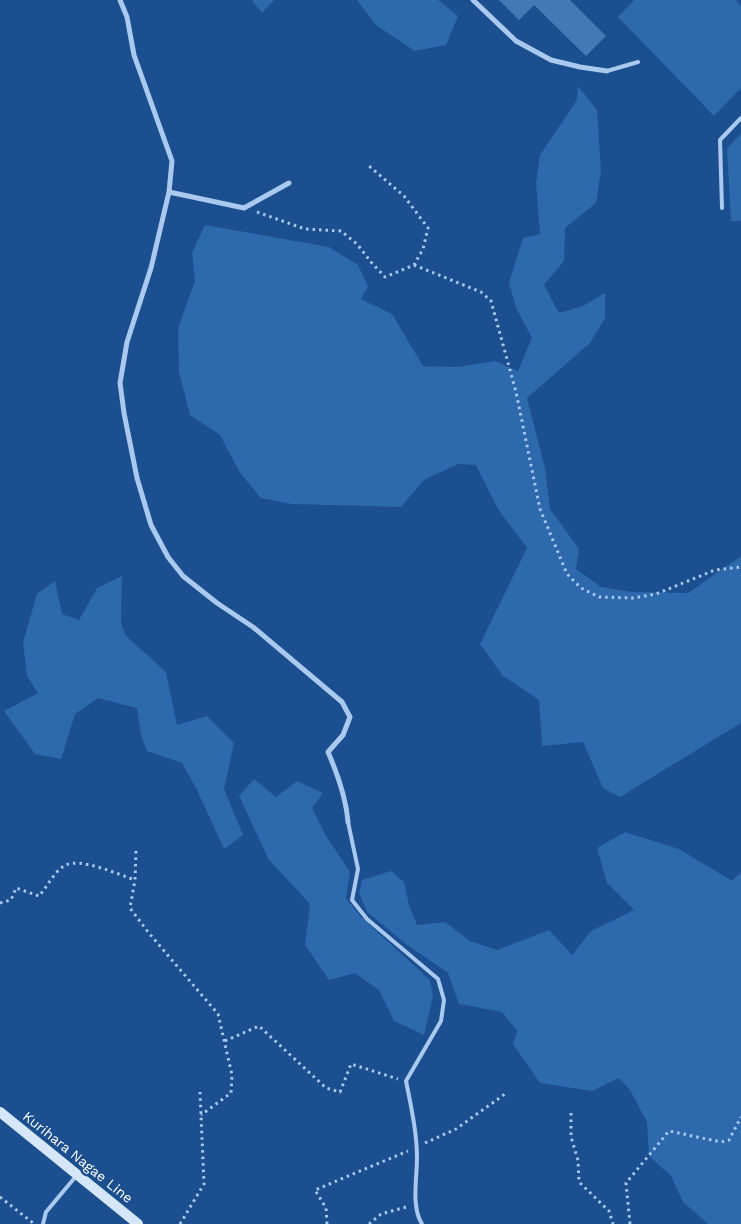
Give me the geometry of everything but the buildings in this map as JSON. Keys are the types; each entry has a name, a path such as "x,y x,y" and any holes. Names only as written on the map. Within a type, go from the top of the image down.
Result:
{"main road":[{"name":"Kurihara Nagae Line","path":"0,1112 138,1224"}],"street":[{"path":"120,0 127,18 134,55 172,161 169,192 151,268 127,342 120,384 124,413 138,478 151,525 168,557 183,576 216,603 253,627 342,702 350,717 343,735 328,752 341,784 347,806 348,822"},
{"path":"473,0 516,42 551,60 608,72"},
{"path":"169,192 244,208 289,182"}],"lane":[{"path":"608,72 638,62"},
{"path":"722,208 720,140 741,118"},
{"path":"348,822 358,869 352,900 367,919 438,979 444,1000 441,1021 406,1081 416,1147 417,1204 422,1224"},
{"path":"43,1224 46,1212 77,1175"}],"path":[{"path":"244,208 305,229 341,231 357,244 385,277 414,265 424,249 428,228 404,196 369,166"},
{"path":"414,265 482,292 491,302 516,392 540,509 567,574 581,588 599,597 633,598 656,594 715,570 741,567"},
{"path":"136,851 135,880 130,908 218,1014 225,1041 232,1075 231,1093 201,1115"},
{"path":"0,903 11,900 16,888 39,896 62,867 69,862 91,865 135,880"},
{"path":"225,1041 259,1026 326,1088 340,1092 352,1064 406,1081"},
{"path":"180,1224 204,1184 200,1092"},
{"path":"327,1224 326,1208 315,1190 456,1128 505,1094"},
{"path":"571,1113 571,1137 578,1160 579,1182 609,1211 613,1224"},
{"path":"630,1224 626,1183 669,1131 721,1142 729,1140 741,1117"},
{"path":"0,1197 34,1224"},
{"path":"369,1224 381,1214 417,1204"}],"shaded area":[{"path":"252,0 274,0 262,13"},
{"path":"357,0 438,0 458,16 446,45 415,51 376,25"},
{"path":"634,0 736,0 741,6 741,88 714,116 618,17"},
{"path":"578,86 597,110 601,171 596,203 565,228 564,261 544,285 559,313 583,306 605,293 605,318 590,343 527,398 545,468 550,509 579,549 576,569 601,587 632,592 688,593 741,556 741,723 620,797 603,788 583,742 542,746 539,700 503,676 480,644 527,548 498,509 476,465 458,464 424,480 401,507 292,504 261,498 240,473 220,435 190,415 179,372 178,328 195,281 192,253 205,225 329,247 358,265 368,286 361,299 392,314 423,366 459,367 495,361 518,371 532,338 517,310 509,283 523,238 540,234 536,183 540,155 577,100"},
{"path":"741,133 741,221 731,221 727,149"},
{"path":"122,576 121,623 126,636 166,672 177,725 207,716 234,743 224,789 243,835 224,849 196,788 182,763 147,751 141,735 137,708 98,698 75,714 61,759 35,754 4,711 38,693 27,676 23,642 37,594 55,581 62,614 79,620 97,588"},
{"path":"254,779 276,797 297,781 323,793 312,808 326,836 350,872 346,898 360,916 430,980 433,996 424,1035 394,1021 379,990 355,973 329,980 305,945 310,904 269,860 239,796"},
{"path":"625,832 679,849 732,881 741,872 741,1224 708,1224 683,1202 671,1176 649,1156 647,1122 630,1090 619,1078 592,1091 540,1083 513,1044 517,1031 502,1012 459,1004 448,973 406,944 367,912 359,893 362,880 391,871 404,882 409,905 417,925 445,922 470,941 497,950 549,930 572,955 591,931 634,910 607,883 597,848"}]}
